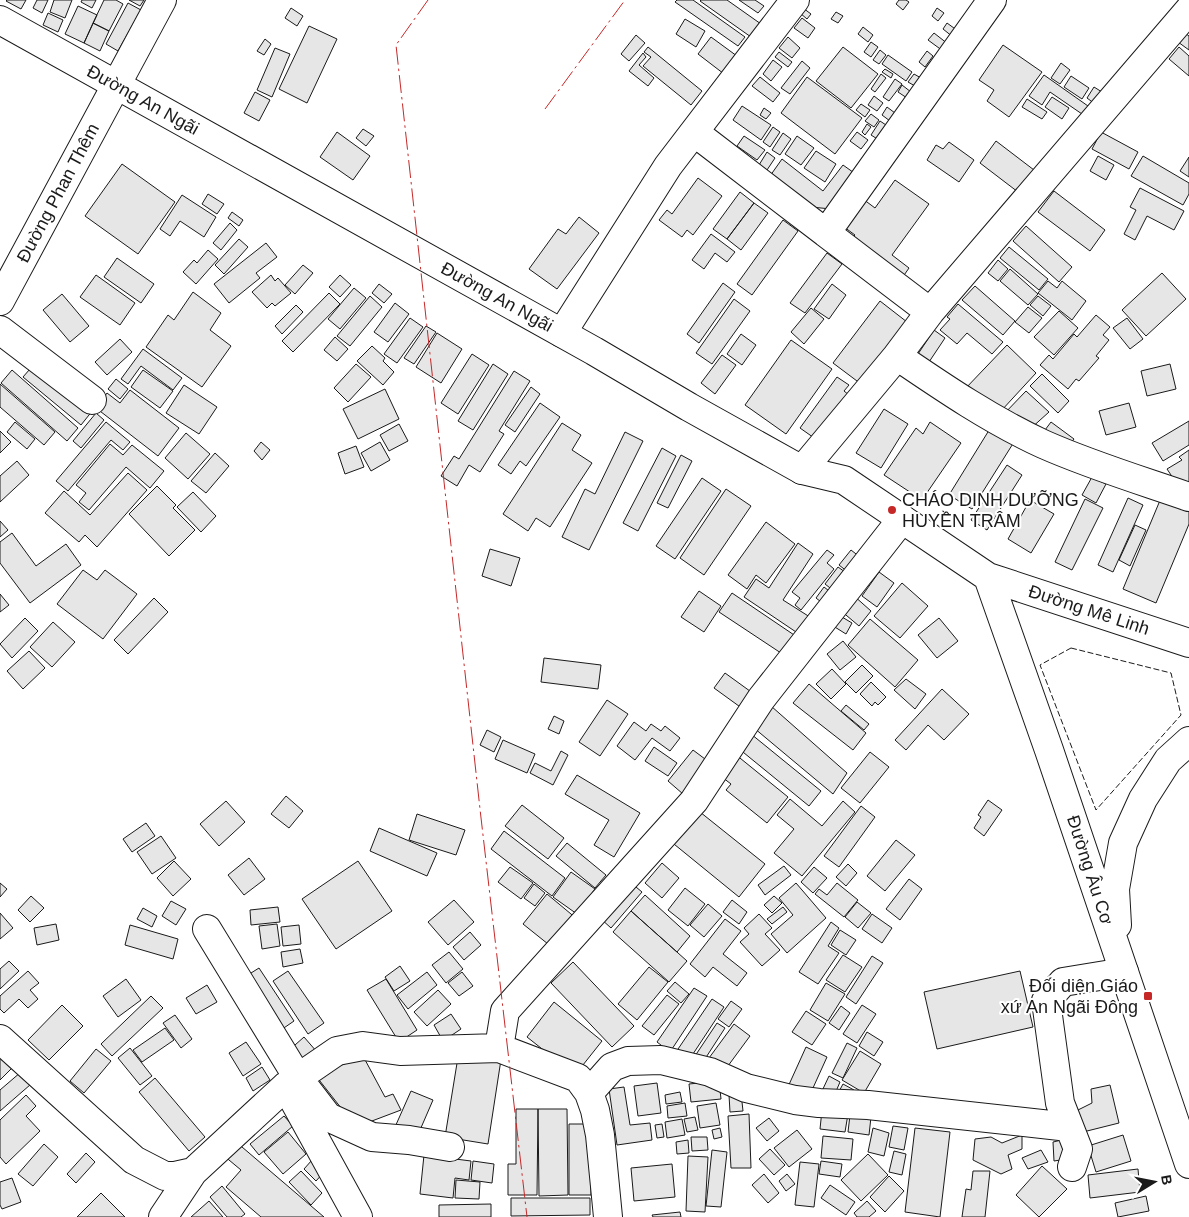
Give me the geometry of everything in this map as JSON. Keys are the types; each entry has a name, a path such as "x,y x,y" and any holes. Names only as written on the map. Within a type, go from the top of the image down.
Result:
{"street":[{"name":"Đường Phan Thêm","path":"0,300 162,0"},
{"path":"562,333 668,166 795,0"},
{"path":"826,234 992,0"},
{"path":"802,470 897,356 930,312 1189,10"},
{"name":"Đường An Ngãi","path":"0,20 562,333 802,470 844,480 988,577"},
{"path":"694,132 930,312"},
{"path":"0,330 92,400"},
{"path":"897,356 1011,428 1043,444 1082,460 1189,497"},
{"path":"499,1048 505,1011 694,802 761,699 902,519"},
{"name":"Đường Mê Linh","path":"988,577 1189,643"},
{"name":"Đường Âu Cơ","path":"988,577 1050,750 1189,1164"},
{"path":"1072,1167 1078,1149 1060,1103 1046,1001 1063,982 1121,965 1115,889 1123,843 1143,799 1168,760 1189,741"},
{"path":"207,929 292,1082 358,1217"},
{"path":"0,1039 134,1160 165,1176 192,1172"},
{"path":"163,1217 192,1172 292,1082 337,1051 363,1046 400,1051 499,1048 578,1078 589,1093 595,1110 608,1217"},
{"path":"589,1093 612,1067 628,1061 661,1060 710,1072 746,1088 794,1100 868,1105 1070,1127"},
{"path":"292,1082 328,1117 372,1137 409,1140 450,1147"}],"building":[{"path":"7,0 26,0 21,9"},
{"path":"37,0 48,0 42,13 33,8"},
{"path":"54,0 72,0 65,18 50,12"},
{"path":"82,0 96,0 92,8 81,2"},
{"path":"104,0 116,0 123,4 109,31 93,23"},
{"path":"129,0 144,0 140,6"},
{"path":"677,0 693,0 745,37 738,46 675,2"},
{"path":"701,0 727,0 761,24 751,37"},
{"path":"739,0 755,0 764,6 758,13"},
{"path":"899,0 909,2 903,10 896,4"},
{"path":"128,3 141,10 118,51 106,44"},
{"path":"78,6 97,15 84,43 65,34"},
{"path":"291,8 303,16 297,26 285,18"},
{"path":"803,8 811,14 807,19 800,13"},
{"path":"937,8 944,13 938,21 932,16"},
{"path":"836,12 843,16 838,23 831,19"},
{"path":"48,13 63,20 58,32 43,25"},
{"path":"802,18 815,28 808,38 794,28"},
{"path":"685,19 705,31 696,47 676,34"},
{"path":"93,23 109,31 100,51 84,43"},
{"path":"947,23 958,31 953,37 943,29"},
{"path":"309,26 337,39 307,103 279,89"},
{"path":"863,27 873,35 868,42 858,34"},
{"path":"934,33 948,44 943,51 928,40"},
{"path":"1185,33 1189,36 1189,50 1178,42"},
{"path":"636,35 645,43 629,61 621,54"},
{"path":"711,37 741,59 728,77 698,54"},
{"path":"788,37 800,48 792,58 779,48"},
{"path":"265,39 271,44 264,55 257,51"},
{"path":"871,42 878,47 871,57 864,52"},
{"path":"1003,45 1042,72 1009,117 987,101 994,90 979,80"},
{"path":"648,47 702,91 691,105 643,66 651,57 644,52"},
{"path":"843,47 878,74 851,108 816,81"},
{"path":"1179,47 1189,56 1189,76 1169,59"},
{"path":"275,48 290,54 272,97 257,90"},
{"path":"880,50 886,55 879,64 873,60"},
{"path":"927,51 933,56 925,67 919,62"},
{"path":"779,52 792,62 788,67 775,57"},
{"path":"643,53 646,57 639,65 654,78 648,86 629,71"},
{"path":"888,55 912,72 906,81 882,64"},
{"path":"773,60 782,67 771,81 763,74"},
{"path":"802,61 810,68 790,94 781,88"},
{"path":"1061,63 1070,70 1060,84 1051,78"},
{"path":"885,69 893,74 891,78 882,72"},
{"path":"881,74 886,78 875,92 871,89"},
{"path":"914,74 921,78 915,86 908,82"},
{"path":"1044,75 1088,106 1082,114 1050,92 1042,105 1029,96"},
{"path":"1071,76 1089,88 1082,99 1064,87"},
{"path":"760,77 780,93 773,102 752,86"},
{"path":"807,77 862,118 835,154 781,113"},
{"path":"895,79 902,84 889,101 883,97"},
{"path":"902,85 911,92 907,98 898,92"},
{"path":"1094,87 1102,92 1095,104 1087,98"},
{"path":"255,92 270,100 259,121 244,113"},
{"path":"874,96 883,103 877,111 868,105"},
{"path":"1052,97 1069,108 1062,119 1045,107"},
{"path":"1027,99 1047,112 1042,119 1022,107"},
{"path":"861,104 870,110 865,117 856,110"},
{"path":"742,106 771,125 761,140 733,120"},
{"path":"887,107 895,113 890,121 882,115"},
{"path":"764,108 771,113 766,119 760,115"},
{"path":"871,114 879,120 874,127 865,121"},
{"path":"880,121 889,127 879,140 871,135"},
{"path":"867,124 871,127 865,135 862,132"},
{"path":"773,127 780,132 770,147 763,142"},
{"path":"363,129 374,136 366,146 356,138"},
{"path":"337,132 370,156 353,180 320,157"},
{"path":"857,132 868,140 861,149 850,141"},
{"path":"1101,132 1138,152 1129,169 1092,149"},
{"path":"783,133 791,139 780,155 772,150"},
{"path":"744,136 765,150 757,160 737,146"},
{"path":"797,136 814,148 801,165 785,154"},
{"path":"996,141 1034,170 1018,192 980,163"},
{"path":"949,142 974,160 959,182 927,160 936,145 943,149"},
{"path":"816,151 836,164 825,182 804,168"},
{"path":"767,152 775,158 767,170 759,165"},
{"path":"1098,156 1114,165 1106,180 1090,171"},
{"path":"1143,156 1189,183 1189,194 1183,205 1131,176"},
{"path":"1189,157 1189,177 1180,171"},
{"path":"782,159 823,191 843,165 857,175 831,209 811,207 770,176"},
{"path":"122,164 175,202 138,254 85,216"},
{"path":"698,178 722,196 693,235 687,230 682,237 659,220 667,210 672,214"},
{"path":"895,180 929,204 892,255 909,268 900,281 877,264 881,258 853,237 855,235 844,227 863,199 875,208"},
{"path":"1140,188 1184,211 1174,230 1147,216 1135,240 1124,234 1136,210 1130,207"},
{"path":"1054,191 1105,230 1090,251 1038,212"},
{"path":"740,192 754,203 727,239 713,229"},
{"path":"208,194 224,204 217,214 202,204"},
{"path":"182,195 216,217 204,237 180,221 170,236 160,229"},
{"path":"754,203 768,213 741,250 727,239"},
{"path":"232,212 243,220 239,226 228,218"},
{"path":"579,217 599,233 557,289 529,269 558,229 566,234"},
{"path":"783,220 798,231 752,295 737,284"},
{"path":"230,223 237,230 221,250 213,243"},
{"path":"1026,226 1072,267 1059,282 1013,241"},
{"path":"711,234 735,252 727,262 715,253 704,269 692,260"},
{"path":"239,239 248,247 224,274 215,265"},
{"path":"266,243 277,257 256,273 260,278 229,303 214,284"},
{"path":"1009,247 1048,279 1039,290 1000,258"},
{"path":"208,250 218,259 196,284 183,272 194,260 197,263"},
{"path":"827,253 842,264 805,313 790,303"},
{"path":"117,258 154,284 141,303 104,277"},
{"path":"998,260 1008,269 998,281 988,273"},
{"path":"303,265 313,273 295,294 285,285"},
{"path":"1010,269 1038,294 1028,305 1000,281"},
{"path":"1162,273 1186,299 1146,336 1122,310"},
{"path":"96,275 135,303 120,325 80,297"},
{"path":"271,275 275,281 278,278 291,293 275,306 272,303 267,308 252,292"},
{"path":"340,275 351,285 340,297 329,287"},
{"path":"1048,281 1057,288 1062,281 1086,301 1072,320 1038,293"},
{"path":"723,283 735,292 699,343 687,334"},
{"path":"379,284 392,294 384,303 372,293"},
{"path":"832,284 846,295 829,319 814,309"},
{"path":"975,286 1015,321 1003,335 962,300"},
{"path":"354,288 366,298 340,329 328,319"},
{"path":"193,292 221,313 210,330 231,346 202,387 146,347 168,315 174,320"},
{"path":"329,293 340,304 293,352 282,341"},
{"path":"62,294 89,326 70,342 43,310"},
{"path":"370,296 382,307 350,346 337,336"},
{"path":"1038,296 1051,306 1043,316 1030,305"},
{"path":"734,299 750,311 712,364 696,353"},
{"path":"880,301 907,322 861,384 833,363"},
{"path":"395,303 409,314 388,342 374,332"},
{"path":"958,304 1003,342 992,354 967,333 957,344 940,330 950,319 947,317"},
{"path":"296,305 303,312 282,334 275,326"},
{"path":"1028,307 1042,318 1029,333 1015,322"},
{"path":"811,308 824,319 804,344 791,332"},
{"path":"1059,311 1078,328 1054,355 1034,337"},
{"path":"1096,315 1110,327 1103,335 1109,340 1096,356 1099,358 1079,381 1076,379 1068,389 1040,365 1049,355 1053,359 1074,334 1077,337"},
{"path":"410,318 423,327 397,363 384,354"},
{"path":"1127,318 1143,339 1130,349 1113,328"},
{"path":"426,326 436,332 414,364 404,358"},
{"path":"934,330 945,338 927,365 916,357"},
{"path":"437,333 462,349 441,383 416,367"},
{"path":"741,334 756,345 742,365 727,354"},
{"path":"335,337 348,349 337,361 324,350"},
{"path":"120,339 132,352 107,375 95,362"},
{"path":"791,340 832,369 786,434 745,405"},
{"path":"1007,345 1036,373 1001,411 964,390"},
{"path":"372,346 385,358 383,361 394,372 383,385 357,361"},
{"path":"143,349 182,378 173,390 141,366 128,384 121,379"},
{"path":"472,354 489,365 458,414 441,403"},
{"path":"722,355 736,365 715,394 701,383"},
{"path":"36,362 93,410 81,425 23,377"},
{"path":"356,364 371,377 348,402 334,388"},
{"path":"493,364 508,374 473,430 458,421"},
{"path":"1170,364 1176,389 1147,396 1141,371"},
{"path":"12,370 78,428 67,441 1,383"},
{"path":"143,370 173,391 160,408 131,387"},
{"path":"514,371 530,381 499,431 504,434 480,472 469,465 457,486 441,476 454,456 459,459"},
{"path":"1042,374 1069,401 1058,413 1030,386"},
{"path":"837,377 849,385 844,391 849,395 817,440 800,428"},
{"path":"116,379 128,389 120,399 108,389"},
{"path":"0,384 55,432 44,445 0,407"},
{"path":"184,385 217,407 199,434 166,413"},
{"path":"531,387 540,394 515,432 505,425"},
{"path":"385,389 399,419 358,439 343,409"},
{"path":"130,390 179,428 158,456 96,408 107,393 120,403"},
{"path":"1026,391 1049,412 1029,430 1003,415"},
{"path":"540,403 560,417 526,466 520,461 511,474 498,465"},
{"path":"1129,403 1136,427 1106,435 1099,411"},
{"path":"884,409 908,424 881,468 856,453"},
{"path":"96,413 104,420 81,448 73,441"},
{"path":"1189,421 1189,445 1163,461 1152,443"},
{"path":"15,422 35,439 27,449 7,432"},
{"path":"106,422 130,442 123,450 111,440 68,491 56,481"},
{"path":"930,422 961,443 922,500 884,475 916,428 923,434"},
{"path":"1051,422 1074,439 1065,451 1042,434"},
{"path":"562,423 581,435 572,450 592,463 550,527 536,518 528,531 503,514"},
{"path":"399,424 408,441 389,451 380,435"},
{"path":"991,427 1014,442 972,509 949,495"},
{"path":"0,431 11,442 0,453"},
{"path":"625,432 643,441 589,550 562,537 585,489 595,494"},
{"path":"186,433 210,454 188,479 165,458"},
{"path":"261,442 270,450 262,460 254,451"},
{"path":"380,442 390,460 371,471 361,453"},
{"path":"110,444 123,455 132,445 164,471 150,488 126,467 89,510 79,502 86,493 76,485"},
{"path":"356,446 364,467 345,474 338,453"},
{"path":"662,448 676,456 638,531 623,523"},
{"path":"1189,450 1189,489 1177,484 1167,469 1182,460 1179,457"},
{"path":"215,453 229,466 206,493 191,481"},
{"path":"681,455 692,461 668,508 657,503"},
{"path":"17,461 29,475 0,502 0,476"},
{"path":"1007,465 1022,475 987,530 971,520"},
{"path":"128,473 147,490 97,547 85,535 79,542 45,513 64,491 90,515"},
{"path":"1092,477 1106,484 1096,503 1082,495"},
{"path":"702,478 721,491 675,559 656,546"},
{"path":"157,486 176,505 173,508 195,530 169,556 129,514"},
{"path":"726,489 751,506 704,575 680,558"},
{"path":"193,492 216,516 201,532 177,507"},
{"path":"1128,498 1143,505 1113,572 1098,565"},
{"path":"1161,498 1189,510 1189,524 1156,603 1123,589"},
{"path":"1085,499 1103,508 1072,570 1055,562"},
{"path":"1030,500 1054,514 1031,553 1008,539"},
{"path":"0,521 8,530 0,537"},
{"path":"766,522 795,544 766,583 756,575 747,589 728,575"},
{"path":"1135,525 1146,530 1130,566 1119,560"},
{"path":"12,533 36,566 66,544 81,565 30,603 0,563 0,542"},
{"path":"798,543 813,554 783,600 813,619 802,636 744,597 756,579 769,588"},
{"path":"490,549 520,558 511,586 482,576"},
{"path":"827,550 834,555 827,563 834,569 801,610 795,605 800,598 792,592"},
{"path":"851,550 865,561 853,576 839,565"},
{"path":"838,567 852,577 839,595 825,584"},
{"path":"83,570 97,580 105,570 137,594 103,639 57,604"},
{"path":"879,572 894,583 877,607 862,596"},
{"path":"902,583 928,606 900,638 874,616"},
{"path":"824,587 838,598 830,609 816,598"},
{"path":"699,591 721,606 704,632 681,617"},
{"path":"732,593 803,641 790,659 719,612"},
{"path":"0,594 9,605 0,612"},
{"path":"853,595 871,611 859,626 840,610"},
{"path":"154,598 168,612 128,654 114,640"},
{"path":"837,614 852,623 846,634 830,624"},
{"path":"25,618 38,631 12,658 0,644"},
{"path":"939,618 958,641 937,658 918,635"},
{"path":"870,619 918,660 895,687 848,645"},
{"path":"53,622 75,642 52,667 30,647"},
{"path":"843,641 856,657 840,670 827,654"},
{"path":"29,651 45,668 23,689 7,671"},
{"path":"544,658 601,665 598,689 541,682"},
{"path":"862,665 873,676 856,693 845,682"},
{"path":"832,669 846,684 831,699 816,684"},
{"path":"725,673 754,694 743,709 714,688"},
{"path":"906,679 926,694 915,709 894,690"},
{"path":"871,682 886,697 878,705 875,702 872,706 860,694"},
{"path":"809,684 866,733 853,750 793,703"},
{"path":"942,689 969,714 944,740 928,725 906,750 895,740"},
{"path":"607,700 628,714 600,756 579,742"},
{"path":"846,705 869,724 864,730 841,711"},
{"path":"771,706 847,773 833,794 754,728"},
{"path":"554,716 564,721 559,734 548,729"},
{"path":"634,722 646,731 651,724 661,731 665,726 680,738 670,751 652,738 635,760 617,746"},
{"path":"487,730 501,737 494,752 480,745"},
{"path":"751,734 821,791 809,806 738,748"},
{"path":"503,740 535,754 527,773 495,759"},
{"path":"654,747 677,763 668,776 645,761"},
{"path":"693,750 709,762 683,794 668,781"},
{"path":"561,751 568,755 553,785 530,773 535,763 551,771"},
{"path":"870,752 889,767 860,803 841,788"},
{"path":"735,754 788,797 767,823 726,790 731,784 718,774"},
{"path":"577,775 640,813 614,857 594,845 609,820 565,794"},
{"path":"286,796 303,811 289,828 271,814"},
{"path":"790,799 822,826 843,801 855,812 802,876 774,853 794,829 777,815"},
{"path":"988,800 1002,810 984,836 974,828 981,817 978,815"},
{"path":"226,801 245,822 219,846 200,824"},
{"path":"522,805 564,838 548,859 505,826"},
{"path":"861,806 875,817 839,867 824,856"},
{"path":"695,808 765,864 739,897 669,840"},
{"path":"417,814 465,830 456,855 409,840"},
{"path":"146,823 155,836 132,852 123,839"},
{"path":"379,828 437,853 427,876 370,851"},
{"path":"504,831 565,878 552,896 491,849"},
{"path":"161,836 176,858 152,874 137,852"},
{"path":"896,840 915,855 885,891 867,876"},
{"path":"567,843 606,875 595,888 556,856"},
{"path":"249,858 265,879 244,895 228,875"},
{"path":"174,861 191,879 173,896 157,878"},
{"path":"358,861 392,911 336,949 302,899"},
{"path":"662,863 679,878 662,898 645,883"},
{"path":"848,864 857,873 846,886 836,877"},
{"path":"784,866 791,875 765,895 758,885"},
{"path":"510,867 533,883 521,899 498,882"},
{"path":"814,867 827,878 813,893 801,882"},
{"path":"571,872 595,889 577,914 553,897"},
{"path":"909,879 922,889 900,920 886,909"},
{"path":"630,882 642,892 611,928 600,918"},
{"path":"0,883 7,889 0,897"},
{"path":"796,883 826,918 787,953 771,934 793,915 779,898"},
{"path":"837,883 858,900 844,917 815,894 819,889 827,895"},
{"path":"534,884 545,893 535,906 524,898"},
{"path":"685,888 705,904 688,926 668,910"},
{"path":"547,894 577,919 553,948 523,924"},
{"path":"645,895 690,936 677,952 631,911"},
{"path":"31,896 44,908 30,922 18,910"},
{"path":"774,896 782,903 772,913 764,905"},
{"path":"454,900 474,922 448,945 428,922"},
{"path":"732,900 747,912 739,924 723,912"},
{"path":"171,901 186,909 176,925 162,916"},
{"path":"857,902 871,913 858,928 845,917"},
{"path":"708,904 722,916 704,937 690,925"},
{"path":"278,907 280,922 251,925 250,910"},
{"path":"783,907 787,912 772,924 767,919"},
{"path":"143,908 157,916 152,927 137,919"},
{"path":"631,911 687,961 669,982 613,932"},
{"path":"0,913 13,928 0,939"},
{"path":"759,914 772,928 765,934 780,950 762,966 740,942 749,934 744,928"},
{"path":"872,914 892,928 882,943 862,929"},
{"path":"725,919 741,931 723,954 747,973 737,986 713,967 705,977 690,964"},
{"path":"831,922 839,928 828,946 839,953 818,984 799,972"},
{"path":"56,924 59,940 37,945 34,928"},
{"path":"277,924 280,946 262,949 259,926"},
{"path":"130,925 178,939 173,959 125,945"},
{"path":"299,925 301,944 283,946 281,927"},
{"path":"840,930 856,940 846,955 831,945"},
{"path":"470,932 481,945 464,960 453,947"},
{"path":"300,949 303,963 283,967 281,952"},
{"path":"449,952 463,969 446,983 432,965"},
{"path":"843,955 862,967 845,992 826,980"},
{"path":"872,956 883,963 856,1004 846,997"},
{"path":"9,961 19,971 0,989 0,969"},
{"path":"573,962 634,1026 612,1047 551,983"},
{"path":"400,966 410,981 394,991 385,977"},
{"path":"649,967 668,982 637,1020 618,1004"},
{"path":"259,968 294,1021 278,1032 243,978"},
{"path":"28,971 39,983 30,990 38,999 28,1008 19,999 4,1013 0,1009 0,996"},
{"path":"288,971 324,1023 308,1034 273,981"},
{"path":"1020,971 1033,1027 937,1049 924,992"},
{"path":"427,972 437,985 408,1009 397,995"},
{"path":"462,972 473,986 459,996 448,983"},
{"path":"126,979 141,1000 118,1017 103,996"},
{"path":"386,979 417,1030 399,1042 367,990"},
{"path":"675,982 689,994 681,1003 667,991"},
{"path":"826,983 845,994 828,1021 810,1010"},
{"path":"207,985 217,1002 196,1014 186,998"},
{"path":"694,988 707,996 670,1052 657,1042"},
{"path":"438,990 451,1004 427,1026 414,1012"},
{"path":"667,995 679,1004 654,1035 642,1026"},
{"path":"151,996 163,1008 112,1056 101,1044"},
{"path":"712,999 724,1007 689,1060 676,1052"},
{"path":"731,1001 742,1009 729,1027 718,1019"},
{"path":"554,1002 602,1041 575,1075 527,1037"},
{"path":"62,1005 83,1026 49,1060 28,1040"},
{"path":"862,1005 876,1014 857,1043 843,1034"},
{"path":"841,1006 850,1013 839,1030 829,1023"},
{"path":"806,1011 826,1024 812,1045 792,1032"},
{"path":"451,1014 461,1029 443,1041 434,1025"},
{"path":"175,1015 192,1039 181,1048 163,1023"},
{"path":"717,1023 725,1028 703,1062 695,1056"},
{"path":"734,1024 750,1036 725,1070 709,1058"},
{"path":"165,1028 174,1040 142,1062 133,1050"},
{"path":"867,1032 883,1042 874,1056 859,1046"},
{"path":"304,1037 317,1052 299,1069 286,1053"},
{"path":"246,1042 261,1064 243,1076 229,1053"},
{"path":"847,1043 857,1048 843,1078 832,1073"},
{"path":"806,1047 827,1057 808,1099 787,1089"},
{"path":"130,1048 152,1076 140,1085 118,1058"},
{"path":"96,1049 111,1061 84,1093 70,1081"},
{"path":"860,1051 881,1064 864,1093 842,1080"},
{"path":"502,1053 488,1144 445,1137 458,1057"},
{"path":"2,1056 13,1067 0,1080 0,1058"},
{"path":"363,1056 385,1097 393,1094 401,1110 356,1127 316,1076"},
{"path":"28,1066 38,1078 0,1111 0,1090"},
{"path":"262,1067 270,1080 253,1091 246,1078"},
{"path":"829,1076 840,1082 834,1096 822,1091"},
{"path":"155,1078 205,1137 189,1151 139,1092"},
{"path":"719,1081 721,1099 691,1102 689,1084"},
{"path":"657,1083 661,1113 638,1116 634,1086"},
{"path":"843,1084 854,1090 847,1103 836,1097"},
{"path":"1110,1085 1119,1123 1083,1132 1076,1111 1092,1103 1091,1089"},
{"path":"624,1087 630,1125 650,1123 652,1140 617,1145 609,1089"},
{"path":"411,1091 433,1100 417,1137 395,1127"},
{"path":"680,1092 682,1102 666,1104 665,1095"},
{"path":"741,1093 743,1111 730,1112 729,1095"},
{"path":"26,1095 36,1106 26,1116 40,1131 6,1164 0,1157 0,1120"},
{"path":"685,1103 687,1116 668,1118 667,1106"},
{"path":"716,1103 720,1125 700,1128 697,1106"},
{"path":"516,1109 538,1109 537,1195 508,1195 508,1164 516,1164"},
{"path":"538,1109 567,1109 568,1195 539,1196"},
{"path":"822,1110 848,1114 845,1132 820,1129"},
{"path":"749,1114 751,1168 731,1168 728,1116"},
{"path":"850,1115 871,1117 869,1135 848,1132"},
{"path":"284,1116 293,1126 259,1155 250,1144"},
{"path":"695,1117 698,1130 687,1132 684,1119"},
{"path":"769,1118 779,1131 767,1141 756,1128"},
{"path":"682,1119 685,1135 667,1138 665,1122"},
{"path":"569,1124 591,1124 591,1195 569,1195"},
{"path":"662,1124 664,1137 657,1138 655,1125"},
{"path":"893,1126 908,1128 904,1150 889,1147"},
{"path":"720,1128 722,1137 714,1139 712,1130"},
{"path":"873,1128 889,1133 884,1156 868,1152"},
{"path":"915,1128 950,1132 940,1217 905,1212"},
{"path":"797,1130 812,1149 789,1167 774,1148"},
{"path":"288,1132 306,1154 283,1174 264,1152"},
{"path":"1022,1135 1022,1149 1008,1155 1012,1169 1001,1174 973,1160 975,1139 991,1137 1002,1143"},
{"path":"1123,1135 1131,1161 1096,1172 1088,1146"},
{"path":"823,1136 853,1139 851,1160 821,1158"},
{"path":"691,1137 707,1137 708,1150 692,1151"},
{"path":"1066,1139 1067,1159 1054,1161 1053,1142"},
{"path":"688,1140 689,1153 677,1154 676,1142"},
{"path":"235,1141 324,1217 261,1217 226,1187 241,1170 223,1155"},
{"path":"44,1144 58,1157 33,1186 18,1174"},
{"path":"770,1149 785,1165 774,1175 759,1159"},
{"path":"712,1150 727,1152 721,1207 706,1206"},
{"path":"1041,1150 1048,1162 1028,1169 1022,1158"},
{"path":"894,1151 906,1154 902,1175 889,1172"},
{"path":"86,1153 95,1162 76,1183 67,1174"},
{"path":"868,1154 888,1175 861,1201 841,1180"},
{"path":"424,1155 471,1161 469,1180 455,1178 453,1198 420,1194"},
{"path":"688,1156 708,1157 705,1212 686,1211"},
{"path":"312,1160 325,1171 316,1181 304,1169"},
{"path":"473,1161 494,1164 492,1183 471,1180"},
{"path":"821,1161 842,1164 840,1177 819,1174"},
{"path":"800,1162 819,1164 814,1207 795,1205"},
{"path":"672,1164 675,1197 634,1201 631,1168"},
{"path":"1042,1166 1067,1189 1039,1217 1016,1195"},
{"path":"1138,1169 1140,1192 1090,1198 1088,1175"},
{"path":"301,1171 322,1193 311,1205 289,1182"},
{"path":"973,1171 990,1171 985,1217 962,1217 966,1189 971,1190"},
{"path":"764,1174 779,1193 768,1203 752,1185"},
{"path":"787,1174 795,1184 786,1191 779,1181"},
{"path":"889,1176 904,1191 885,1212 870,1197"},
{"path":"12,1178 21,1202 2,1209 0,1205 0,1182"},
{"path":"456,1180 480,1182 479,1199 455,1198"},
{"path":"830,1185 855,1202 846,1215 821,1198"},
{"path":"222,1186 245,1214 241,1217 227,1217 210,1197"},
{"path":"101,1193 125,1217 77,1217"},
{"path":"1146,1196 1149,1211 1118,1217 1115,1203"},
{"path":"511,1198 590,1198 590,1215 511,1216"},
{"path":"209,1201 223,1217 191,1217"},
{"path":"867,1201 876,1211 869,1217 857,1217 854,1213"},
{"path":"491,1204 491,1217 439,1217 439,1205"},
{"path":"680,1212 681,1217 653,1217 652,1215"}],"fence":[{"path":"1071,648 1171,673 1181,715 1096,810 1040,665 1071,648"}],"power":[{"path":"428,0 396,45 527,1217"},
{"path":"545,109 625,0"}],"place":[{"name":"CHÁO DINH DƯỠNG HUYỀN TRÂM","path":"892,510"},
{"name":"Đối diện Giáo xứ An Ngãi Đông","path":"1148,996"}]}
